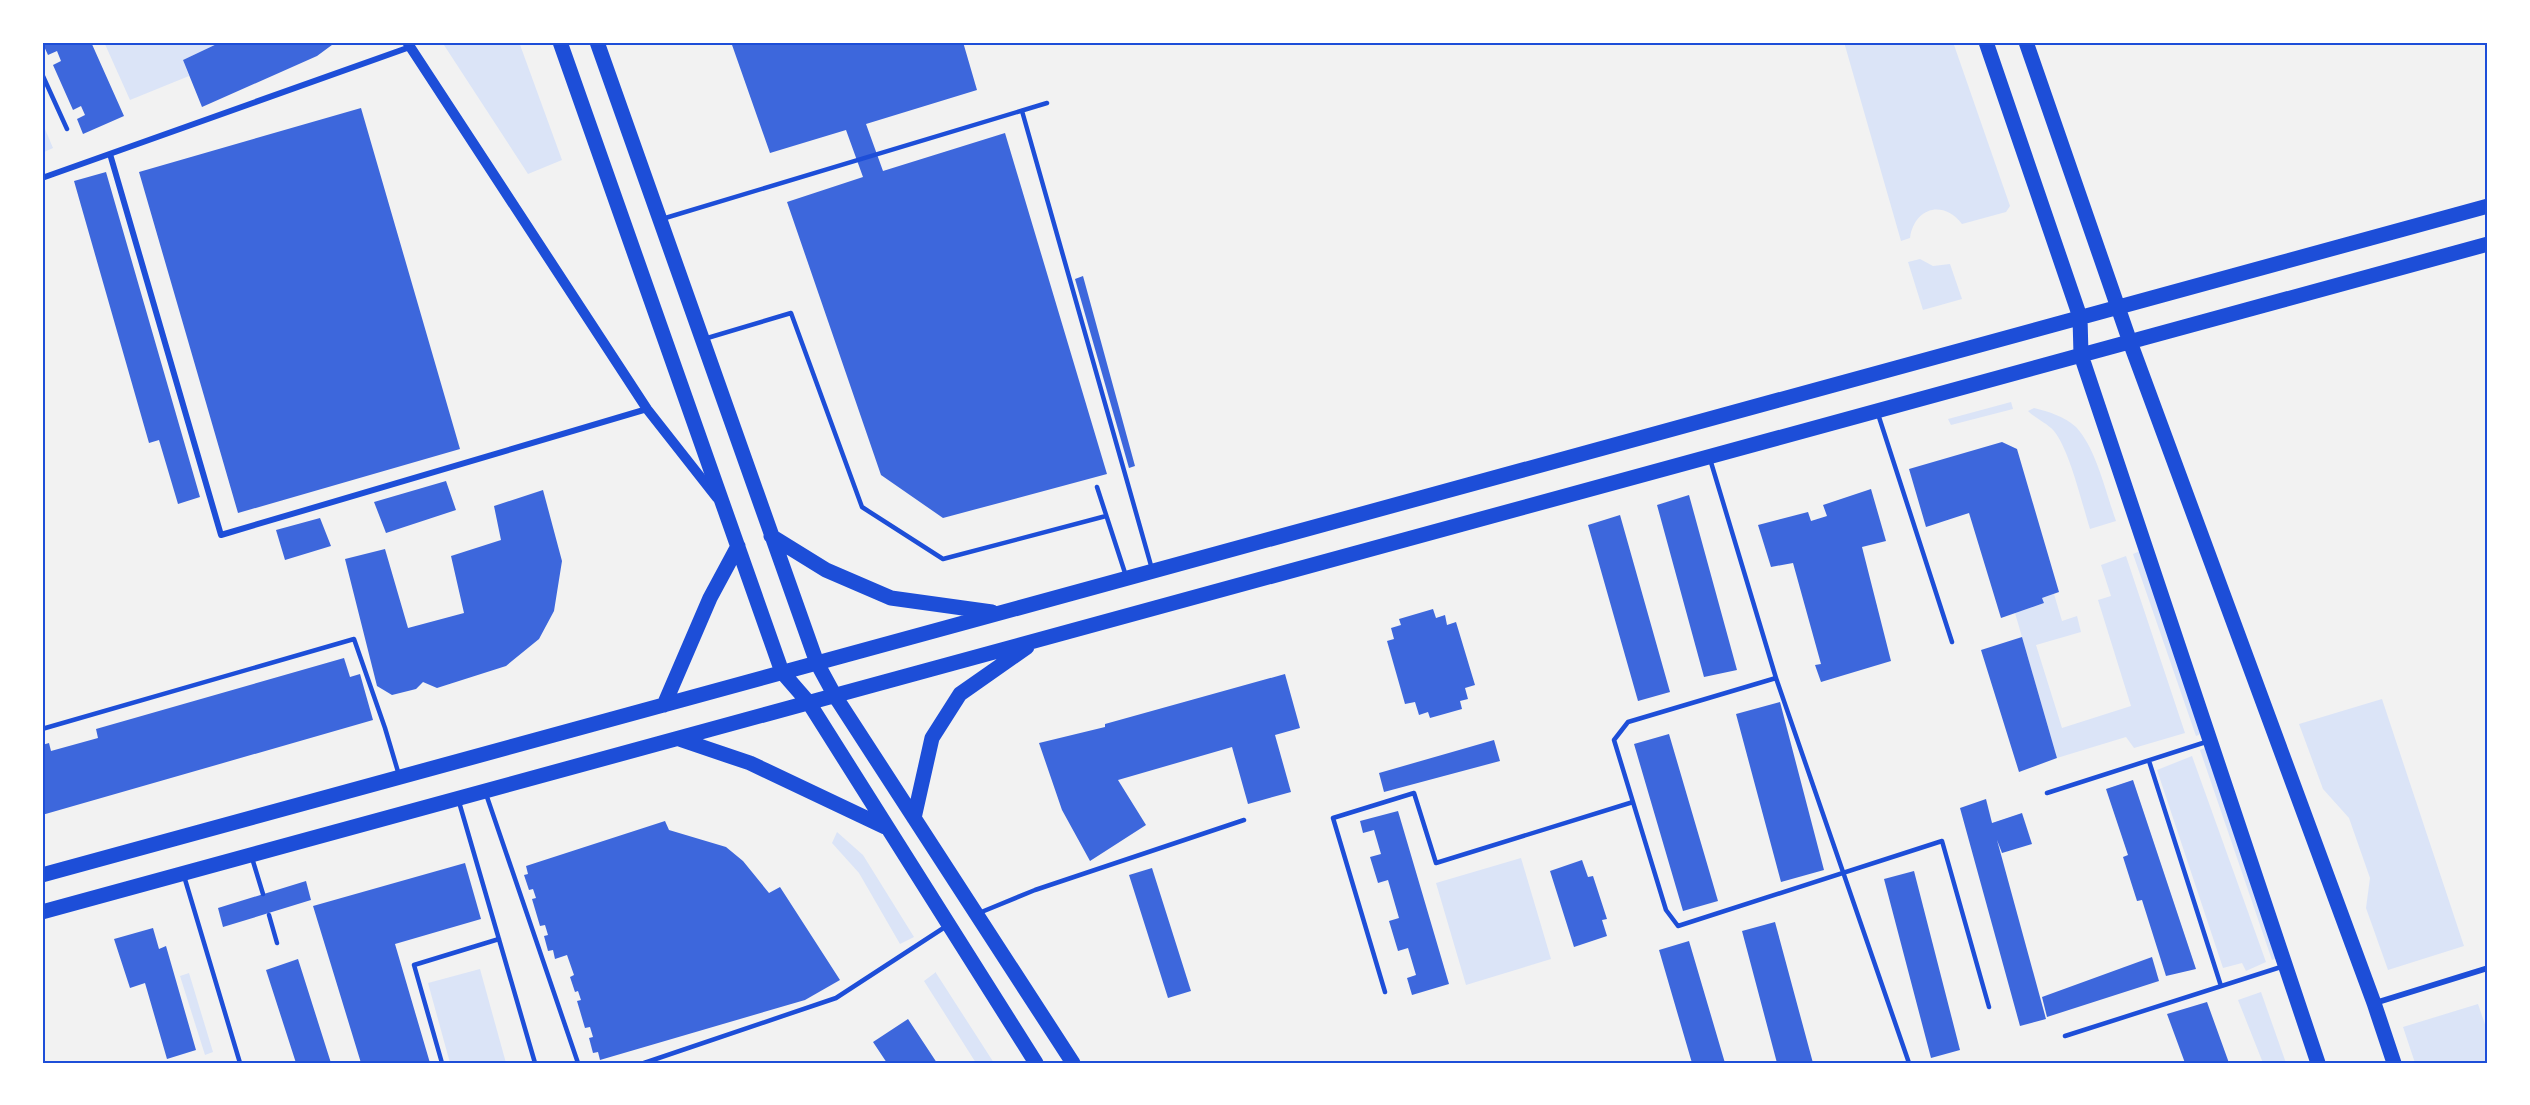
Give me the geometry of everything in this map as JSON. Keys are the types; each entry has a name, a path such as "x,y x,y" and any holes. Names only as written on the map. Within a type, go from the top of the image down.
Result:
{"main road":[{"path":"560,42 782,672 809,703 885,827 1036,1063"},
{"path":"597,42 818,663 835,696 1073,1063"},
{"path":"1986,42 2080,317 2080,355 2318,1063"},
{"path":"2026,42 2117,308 2374,1003 2394,1063"},
{"path":"42,875 2488,206"},
{"path":"42,912 2488,244"},
{"path":"771,536 826,570 891,598 998,613"},
{"path":"664,705 710,598 738,546"},
{"path":"914,818 932,738 960,694 1036,641"},
{"path":"679,739 750,763 885,827"}],"street":[{"path":"42,178 408,44 647,409 724,506"},
{"path":"110,154 221,535 647,409"},
{"path":"2374,1003 2488,968"}],"lane":[{"path":"42,74 67,129"},
{"path":"659,220 1047,103"},
{"path":"1022,111 1152,571"},
{"path":"702,340 791,313 862,507 943,559 1106,516"},
{"path":"1877,411 1952,642"},
{"path":"1710,457 1776,678 1845,872 1909,1063"},
{"path":"1097,488 1127,578"},
{"path":"42,729 354,639 385,728 399,777"},
{"path":"1776,678 1628,722 1614,740 1666,910 1678,926 1942,841 1989,1007"},
{"path":"2047,793 2211,740"},
{"path":"2149,760 2222,986"},
{"path":"485,792 578,1063"},
{"path":"1385,992 1333,818 1414,793 1436,863 1633,802"},
{"path":"458,799 535,1063"},
{"path":"976,914 1035,890 1244,820"},
{"path":"252,855 263,894"},
{"path":"184,874 240,1063"},
{"path":"269,915 277,944"},
{"path":"644,1063 836,998 948,925"},
{"path":"442,1063 414,965 499,939"},
{"path":"2065,1036 2286,965"}],"shaded area":[{"path":"104,42 221,42 183,60 189,76 130,100"},
{"path":"442,42 519,42 562,160 528,174"},
{"path":"1844,42 1953,42 2010,206 2006,212 1962,224 1946,211 1930,210 1917,220 1910,238 1901,241"},
{"path":"42,122 53,148 42,153"},
{"path":"1920,259 1933,266 1950,264 1962,299 1923,310 1908,262"},
{"path":"2011,402 2013,409 1951,425 1948,419"},
{"path":"2034,408 2066,420 2083,436 2095,459 2116,521 2090,529 2075,478 2060,440 2054,431 2028,411"},
{"path":"2140,551 2203,733 2196,736 2133,554"},
{"path":"2126,556 2185,733 2134,748 2126,737 2057,758 2015,613 2044,603 2042,598 2054,594 2062,621 2077,616 2081,632 2036,645 2062,728 2131,706 2098,600 2111,596 2101,565"},
{"path":"2382,699 2464,946 2388,970 2366,908 2370,878 2349,818 2323,789 2299,724"},
{"path":"2207,747 2277,958 2272,960 2200,750"},
{"path":"2192,756 2266,962 2246,971 2242,963 2223,968 2157,770"},
{"path":"837,832 863,855 914,937 900,944 859,873 832,843"},
{"path":"1521,858 1551,959 1466,985 1436,883"},
{"path":"480,969 506,1063 450,1063 428,983"},
{"path":"936,972 994,1063 976,1063 924,981"},
{"path":"189,973 213,1052 205,1055 180,976"},
{"path":"2261,992 2286,1063 2263,1063 2238,1000"},
{"path":"2478,1004 2488,1033 2488,1063 2415,1063 2403,1027"}],"building":[{"path":"42,42 91,42 124,116 83,134 77,119 85,115 81,106 73,110 53,65 61,61 57,51 48,55"},
{"path":"221,42 336,42 317,56 202,107 183,60"},
{"path":"731,42 963,42 977,90 866,124 883,171 1005,133 1107,474 943,518 881,475 787,202 863,177 846,130 770,153"},
{"path":"361,108 460,449 238,513 139,172"},
{"path":"106,172 200,497 178,504 159,440 149,443 74,181"},
{"path":"1083,276 1135,466 1129,468 1075,279"},
{"path":"2002,442 2017,449 2059,592 2042,598 2044,603 2001,618 1969,513 1926,527 1909,469"},
{"path":"446,481 456,510 386,533 374,502"},
{"path":"1871,489 1886,541 1862,547 1891,661 1821,682 1815,665 1821,664 1793,563 1771,567 1758,525 1808,512 1811,521 1827,516 1823,505"},
{"path":"543,490 562,561 554,611 539,639 506,666 437,688 423,682 416,689 392,695 377,686 345,559 385,549 408,628 464,613 451,556 501,540 494,506"},
{"path":"1689,495 1737,670 1704,677 1657,505"},
{"path":"1620,515 1670,692 1638,701 1588,525"},
{"path":"320,518 331,546 285,560 276,530"},
{"path":"1433,609 1436,618 1445,615 1447,625 1456,622 1475,685 1465,688 1468,699 1460,701 1462,709 1430,718 1428,712 1419,715 1415,702 1405,704 1387,641 1394,639 1391,628 1401,625 1399,619"},
{"path":"2022,637 2057,758 2019,772 1981,650"},
{"path":"344,658 350,677 360,674 373,720 42,815 42,745 49,743 51,751 98,738 96,729"},
{"path":"1285,674 1300,728 1275,735 1291,792 1248,804 1232,747 1118,780 1146,825 1090,861 1062,810 1039,743 1105,727 1105,724"},
{"path":"1780,702 1824,870 1781,882 1736,714"},
{"path":"1669,734 1718,901 1683,911 1634,744"},
{"path":"1494,740 1500,761 1384,792 1379,773"},
{"path":"2133,780 2196,969 2166,976 2142,900 2137,901 2123,857 2128,855 2106,789"},
{"path":"1986,799 1992,823 2022,813 2032,844 2002,853 1997,840 2046,1019 2020,1026 1960,808"},
{"path":"1398,811 1449,984 1412,995 1407,978 1416,975 1408,948 1398,951 1389,921 1399,918 1388,880 1378,883 1370,857 1381,854 1374,830 1363,833 1360,821"},
{"path":"665,821 669,830 726,847 743,861 769,893 780,887 840,980 805,1000 600,1060 598,1052 593,1053 589,1038 593,1037 590,1027 585,1028 577,1001 581,1000 578,991 575,992 570,977 574,975 567,955 555,959 553,950 548,951 544,936 548,935 545,925 540,926 532,899 536,898 533,889 529,890 524,875 528,874 526,866"},
{"path":"1582,860 1588,877 1593,876 1607,919 1602,920 1607,936 1574,947 1550,871"},
{"path":"465,863 481,919 395,944 430,1063 361,1063 313,906"},
{"path":"1152,868 1191,991 1168,998 1129,875"},
{"path":"1914,871 1960,1050 1931,1058 1884,879"},
{"path":"306,881 311,900 223,927 218,908"},
{"path":"1775,922 1813,1063 1777,1063 1742,931"},
{"path":"153,928 159,949 166,946 196,1050 167,1059 145,983 130,988 114,939"},
{"path":"1689,941 1725,1063 1692,1063 1659,950"},
{"path":"2152,957 2159,981 2047,1017 2042,997"},
{"path":"298,959 331,1063 296,1063 266,970"},
{"path":"2207,1002 2229,1063 2185,1063 2167,1014"},
{"path":"908,1019 937,1063 887,1063 873,1042"}]}
